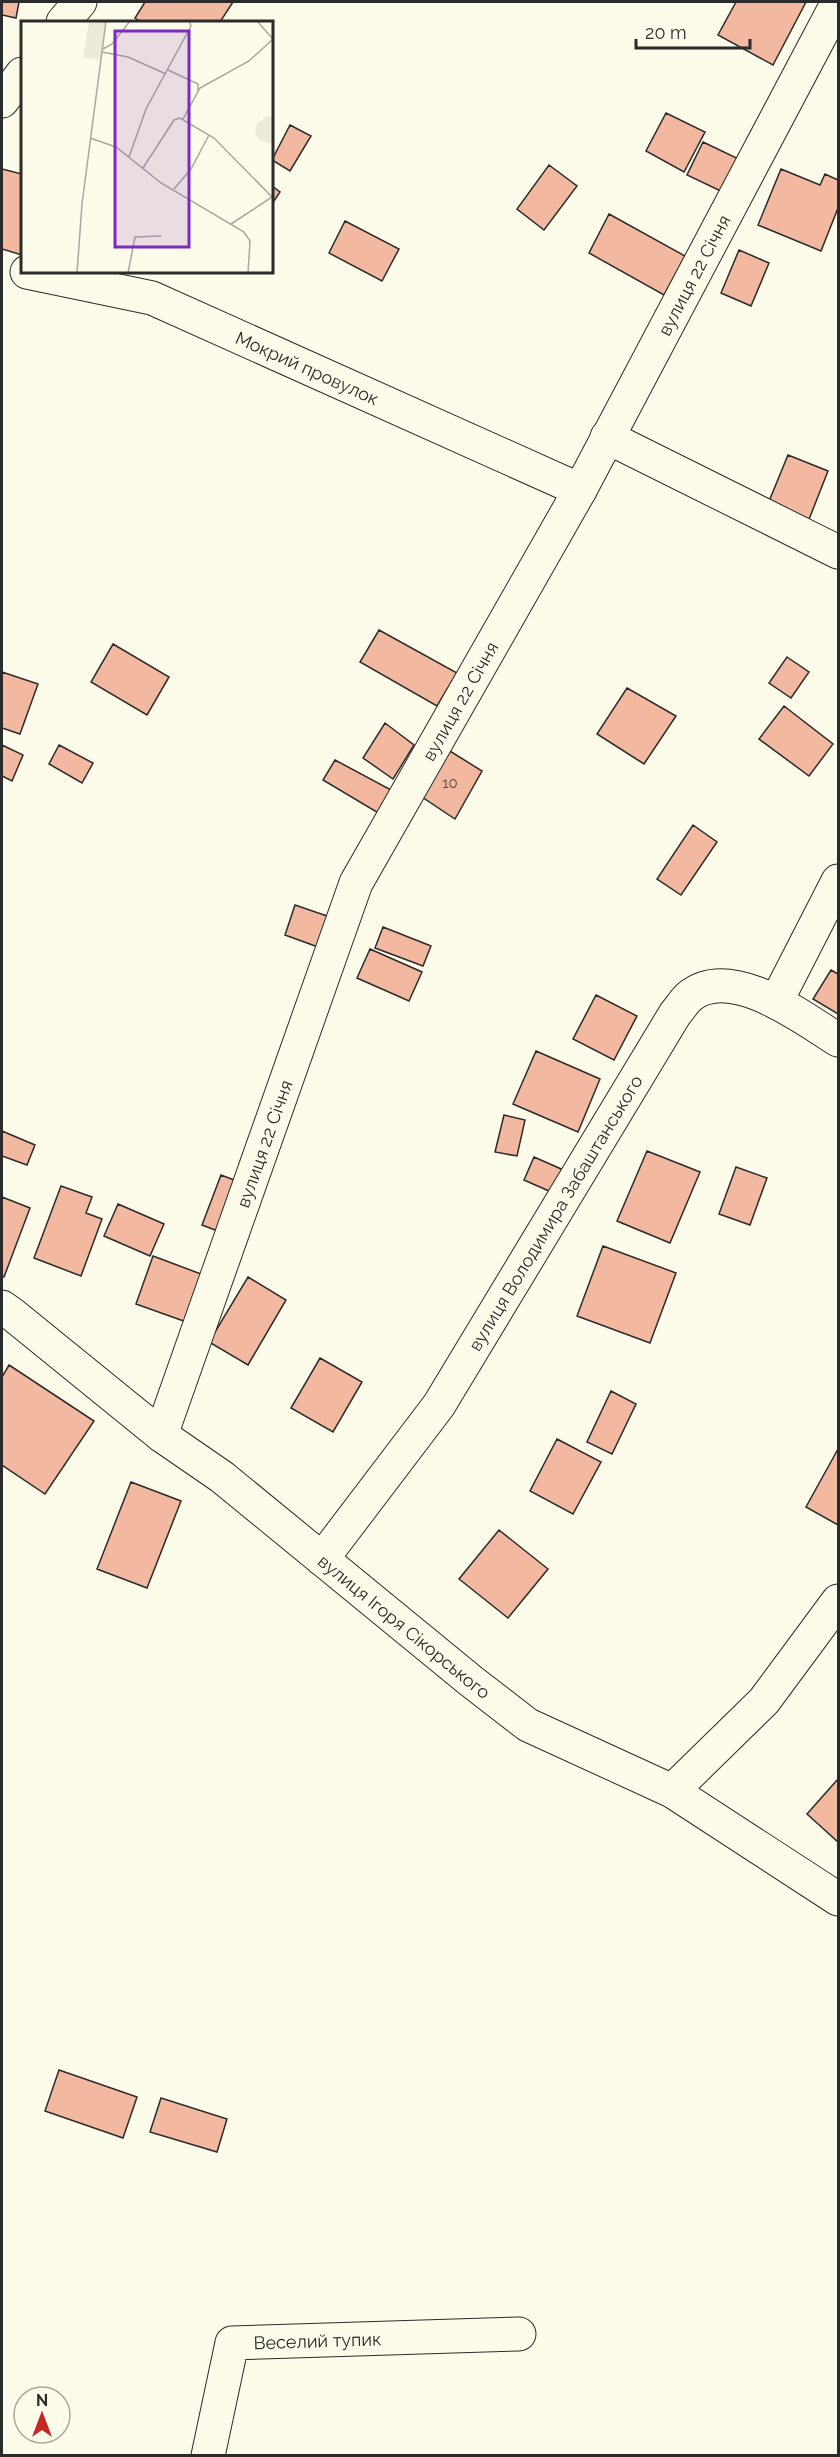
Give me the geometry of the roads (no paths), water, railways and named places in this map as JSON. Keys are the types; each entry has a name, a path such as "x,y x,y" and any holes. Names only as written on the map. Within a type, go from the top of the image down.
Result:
{"street":[{"path":"64,21 80,2"},
{"name":"вулиця 22 Січня","path":"162,1435 356,883 580,490 838,2"},
{"path":"2,101 21,75"},
{"path":"2,266 21,270"},
{"name":"Мокрий провулок","path":"32,273 152,298 580,490"},
{"path":"607,437 838,552"},
{"path":"776,1002 838,881"},
{"name":"вулиця Володимира Забаштанського","path":"322,1559 439,1405 675,1014 691,995 713,986 740,988 776,1002 838,1040"},
{"name":"вулиця Ігоря Сікорського","path":"2,1307 162,1435 222,1478 528,1725 672,1791 838,1899"},
{"path":"672,1791 764,1701 838,1601"},
{"name":"Веселий тупик","path":"208,2456 232,2343 519,2334"}]}
